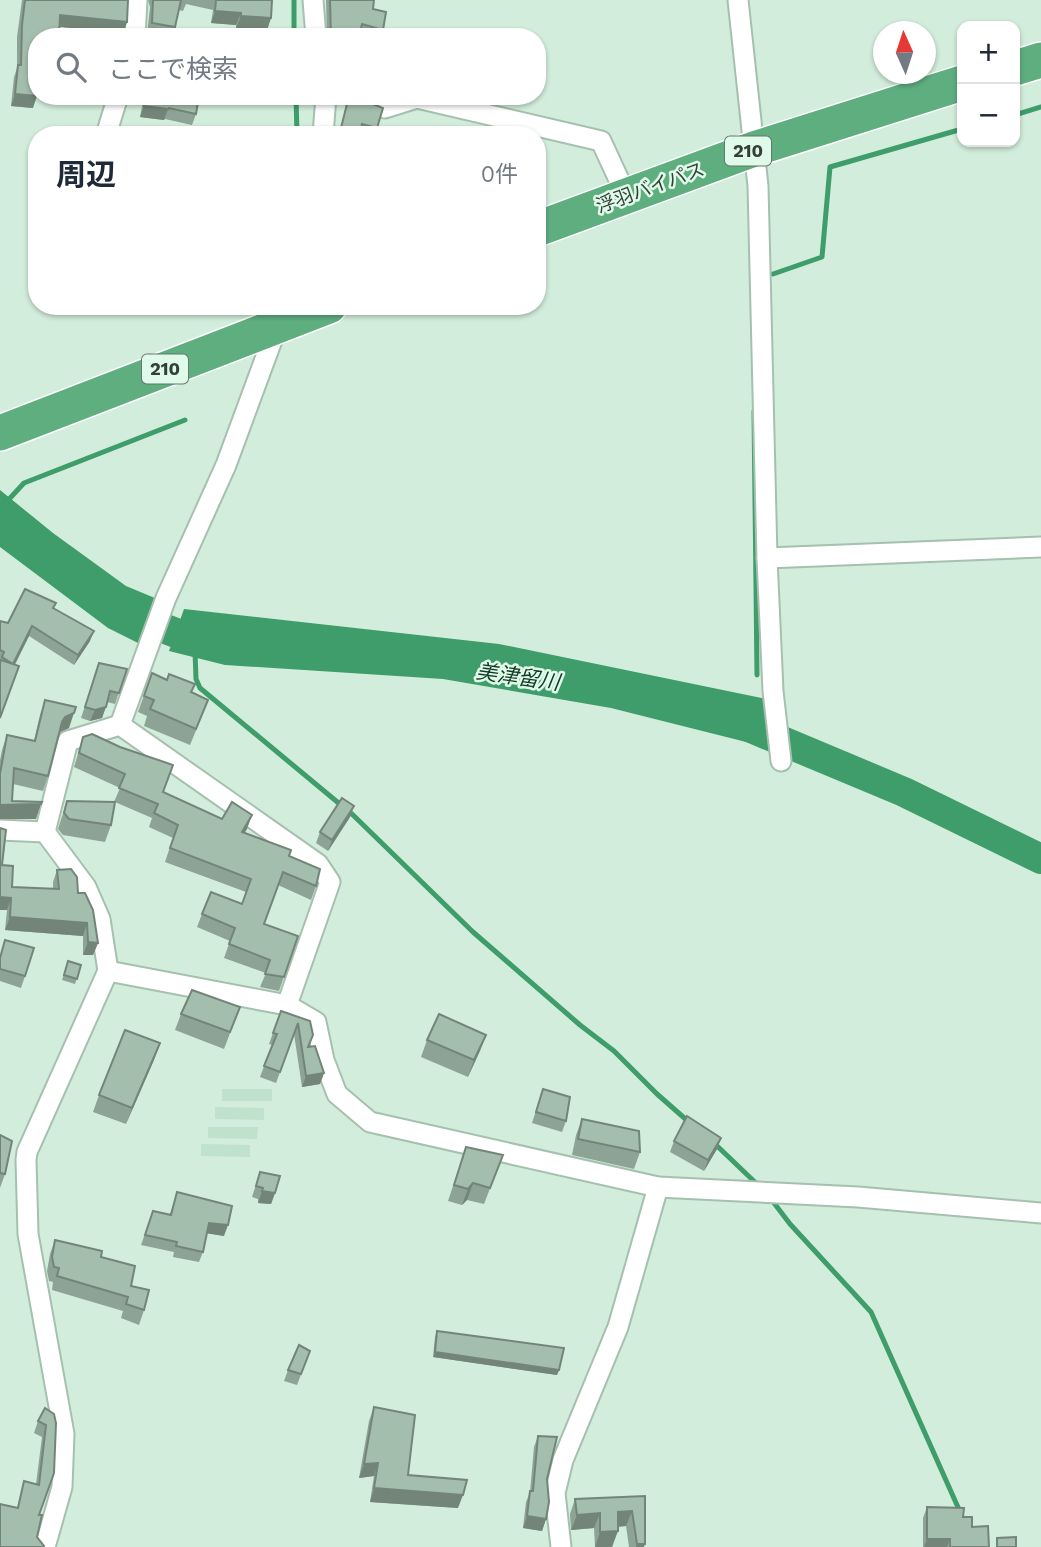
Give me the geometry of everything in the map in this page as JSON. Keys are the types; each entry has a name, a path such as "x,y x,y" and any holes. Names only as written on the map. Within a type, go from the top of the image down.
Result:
{"highway":[{"path":"1020,66 1041,60"},
{"name":"浮羽バイパス","path":"546,226 754,149 959,84"},
{"name":"210","path":"0,433 281,316"}],"street":[{"path":"135,28 137,0"},
{"path":"313,0 315,28"},
{"path":"738,0 758,186 767,558 773,691 781,761"},
{"path":"109,126 115,105"},
{"path":"324,126 325,105"},
{"path":"377,105 385,108 395,105"},
{"path":"447,105 537,126"},
{"path":"546,128 601,141 626,195"},
{"path":"120,725 149,652 166,598 226,465 281,316"},
{"path":"767,558 1041,547"},
{"path":"45,832 68,741 120,725"},
{"path":"120,725 318,864 330,882 288,1005"},
{"path":"0,830 45,832"},
{"path":"45,832 86,887 100,919 108,971 18,1148 27,1234 64,1434 62,1487 45,1547"},
{"path":"108,971 288,1005 316,1022 324,1060 337,1094 370,1122 658,1187 858,1197 1041,1213"},
{"path":"561,1547 555,1493 563,1460 618,1327 658,1187"}],"shaded area":[{"path":"222,1089 272,1089 272,1101 222,1101"},
{"path":"215,1107 264,1108 264,1120 215,1119"},
{"path":"208,1127 258,1127 257,1139 208,1138"},
{"path":"201,1144 250,1145 250,1157 201,1156"}],"water":[{"path":"0,490 126,586 162,601 146,647 108,628 0,547"},
{"path":"184,609 499,644 767,699 774,749 611,708 443,679 225,665 169,651"}],"building":[{"path":"25,0 128,0 127,22 60,15 59,28 28,28 28,95 15,94 18,65 21,65"},
{"path":"153,0 181,0 175,27 152,23"},
{"path":"216,0 272,0 271,18 215,11"},
{"path":"330,0 374,0 373,9 386,12 383,28 362,24 361,28 331,28"},
{"path":"144,105 198,105 196,114"},
{"path":"347,105 376,105 383,108 378,126 342,126"},
{"path":"25,589 56,603 53,608 94,631 78,655 32,626 13,664 2,657 4,652 0,650 0,621 8,623"},
{"path":"1,660 19,666 0,718 0,663"},
{"path":"99,663 127,669 119,693 110,691 106,707 95,710 85,707"},
{"path":"152,673 167,680 169,674 195,684 191,692 208,700 196,729 150,709 154,700 144,696"},
{"path":"45,700 76,707 74,713 65,717 62,722 48,776 14,768 12,801 42,802 0,805 0,774 7,735 35,741"},
{"path":"92,734 120,747 173,765 163,792 222,819 232,802 252,815 242,832 291,850 289,856 320,869 316,886 283,872 264,924 298,936 284,977 265,974 270,960 229,944 235,928 202,914 211,892 242,904 251,879 170,848 178,825 154,813 158,804 119,788 125,774 79,753 83,737"},
{"path":"342,798 354,806 332,840 320,832"},
{"path":"67,801 115,802 111,825 69,819 64,813"},
{"path":"0,828 6,830 2,865 13,866 12,887 59,889 57,870 71,869 77,877 78,893 85,893 93,910 98,943 88,942 87,923 10,917 11,898 0,897"},
{"path":"5,940 34,948 25,976 0,969"},
{"path":"68,961 81,965 77,979 64,975"},
{"path":"192,990 240,1007 230,1032 181,1014"},
{"path":"281,1011 310,1021 313,1035 308,1047 315,1046 324,1073 306,1076 298,1023 280,1072 264,1066 277,1034 273,1033"},
{"path":"439,1014 486,1035 474,1060 427,1040"},
{"path":"125,1030 160,1043 132,1108 99,1095"},
{"path":"543,1089 570,1097 566,1121 536,1112"},
{"path":"687,1116 721,1138 708,1160 674,1141"},
{"path":"582,1119 639,1131 640,1152 578,1139"},
{"path":"0,1135 12,1141 5,1174 0,1173"},
{"path":"466,1147 503,1155 490,1188 473,1183 468,1189 454,1185"},
{"path":"260,1172 280,1176 275,1193 262,1191 263,1188 256,1186"},
{"path":"177,1192 232,1206 228,1225 209,1223 203,1252 176,1246 177,1242 145,1235 153,1211 171,1215"},
{"path":"55,1240 102,1251 101,1257 135,1266 131,1286 149,1290 144,1310 126,1304 128,1297 57,1276 59,1268 54,1267 52,1257"},
{"path":"437,1331 564,1348 559,1370 435,1352"},
{"path":"299,1345 310,1351 301,1374 288,1370"},
{"path":"374,1407 415,1415 408,1475 467,1480 463,1495 374,1488 378,1463 364,1464"},
{"path":"45,1408 54,1414 56,1423 54,1473 39,1515 42,1515 37,1537 44,1546 0,1547 0,1504 18,1508 24,1481 39,1485 46,1425 38,1421"},
{"path":"538,1436 557,1437 547,1479 549,1502 546,1519 527,1516 530,1491 533,1491"},
{"path":"645,1496 645,1544 637,1544 632,1511 618,1512 618,1531 600,1532 600,1513 577,1515 575,1499"},
{"path":"927,1507 964,1508 963,1517 972,1517 972,1527 988,1526 989,1547 950,1547 950,1539 927,1539"},
{"path":"1016,1537 1016,1547 997,1547 997,1538"}],"waterway":[{"path":"294,0 294,28"},
{"path":"296,105 297,126"},
{"path":"1020,113 1041,107"},
{"path":"773,274 822,257 830,167 957,130"},
{"path":"754,411 757,675"},
{"path":"0,509 24,483 185,420"},
{"name":"美津留川","path":"127,614 194,640 213,642"},
{"path":"195,651 196,679 200,688 353,815 473,932 614,1051 690,1123"},
{"name":"美津留川","path":"751,728 904,792 1041,859"},
{"path":"714,1143 760,1187"},
{"path":"771,1199 790,1224 871,1312 961,1514"}]}
